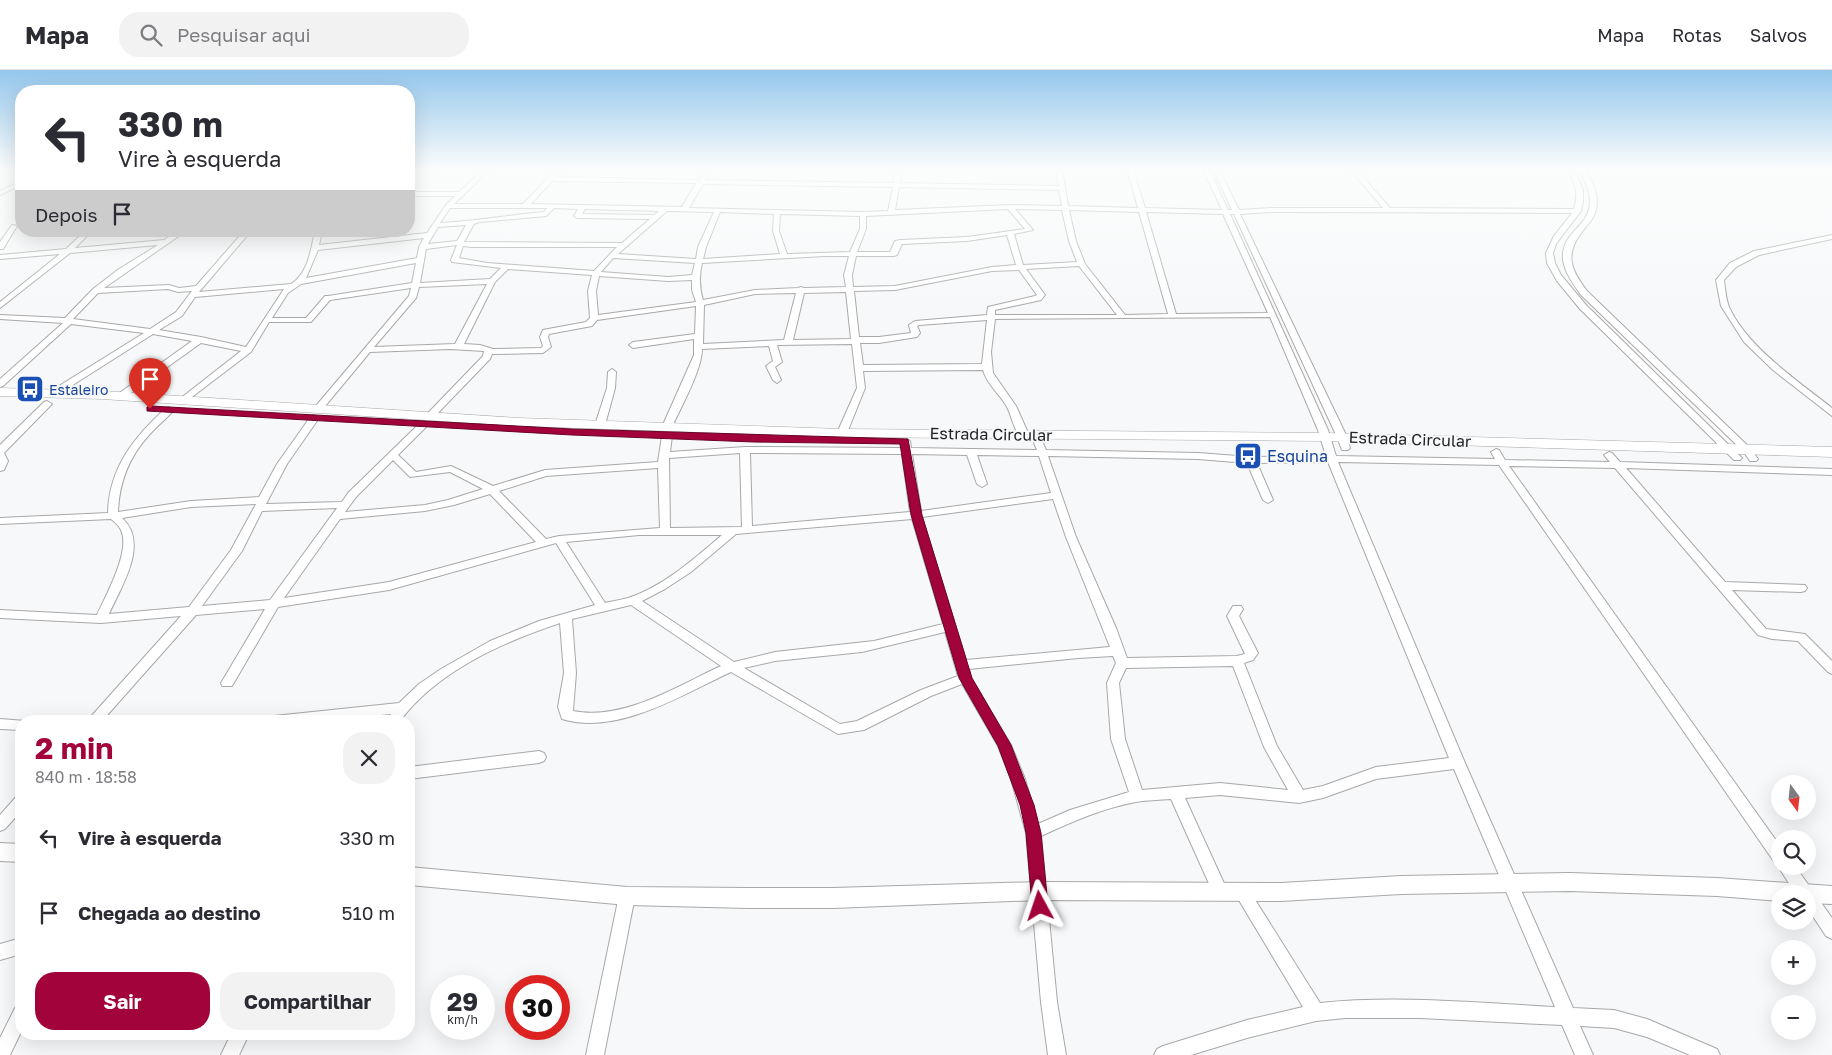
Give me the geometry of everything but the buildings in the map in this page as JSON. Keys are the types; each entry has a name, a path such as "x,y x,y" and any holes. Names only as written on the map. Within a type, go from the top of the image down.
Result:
{"main road":[{"path":"0,392 50,399 169,410 428,419 905,446 1040,449 1328,448 1343,443 1499,458 1613,460 1741,454 1832,462"},
{"path":"0,403 121,396 184,400 316,414"},
{"name":"Estrada Circular","path":"428,419 600,425 667,432 1024,435 1328,448"},
{"name":"Estrada Circular","path":"1343,443 1741,454 1832,452"}],"street":[{"path":"99,715 192,612 236,551 290,451 316,414 413,296 423,246 442,215"},
{"path":"435,225 471,223 484,218 531,215"},
{"path":"577,215 658,217"},
{"path":"665,532 664,460 667,432 686,386 699,347 700,303 696,290 696,277 702,247 716,215"},
{"path":"777,215 776,232 784,256"},
{"path":"842,434 861,388 848,275 853,253 863,230 863,215"},
{"path":"611,256 698,262 853,253 891,254 894,253 898,243 901,242 967,239 1026,231 1030,228 1018,215"},
{"path":"1067,215 1081,264 1123,318"},
{"path":"1144,215 1174,317"},
{"path":"1226,215 1272,315 1458,763 1584,1055"},
{"path":"1236,215 1343,443"},
{"path":"1575,215 1552,245 1550,262 1560,280 1583,307 1741,454"},
{"path":"1591,215 1568,247 1566,257 1574,280 1584,293 1741,454"},
{"path":"594,318 592,292 596,274 611,256 658,217"},
{"path":"471,223 462,236 455,260 472,264 596,274 663,278 696,277"},
{"path":"0,229 15,226"},
{"path":"0,247 15,228"},
{"path":"1010,234 1020,266 1040,297 991,309 992,324 987,339 987,367 988,376 1011,407 1024,435"},
{"path":"415,237 429,235"},
{"path":"0,306 83,237"},
{"path":"0,384 68,322 70,316 96,291 173,237"},
{"path":"0,468 3,461 0,454 50,399 179,314 243,237"},
{"path":"299,282 314,248 317,237"},
{"path":"314,248 411,237"},
{"path":"1832,237 1757,253 1733,265 1720,280 1725,306 1747,340 1776,368 1832,412"},
{"path":"0,257 166,242"},
{"path":"423,246 461,244 622,246"},
{"path":"96,291 169,287 196,292 289,286 299,282 419,260"},
{"path":"488,352 543,350 547,347 544,337 546,332 589,324 594,318 700,303 755,292 802,289 850,290 895,288 966,273 1020,266 1081,264"},
{"path":"458,347 492,281 507,266"},
{"path":"266,320 308,320 328,298 416,285 492,281"},
{"path":"184,400 248,350 289,286"},
{"path":"788,342 802,289"},
{"path":"699,347 788,342 879,340 914,335 916,333 913,325 921,323 992,317 1123,318 1272,315"},
{"path":"0,317 45,318 152,332 248,350"},
{"path":"633,345 699,336"},
{"path":"121,396 162,365 202,340"},
{"path":"772,343 778,362 770,366 777,380"},
{"path":"226,683 274,604 345,505 369,476 393,455 487,357 489,350 484,347 458,347 368,350"},
{"path":"859,368 987,367"},
{"path":"600,425 611,388 612,372"},
{"path":"101,619 129,550 129,535 123,524 113,516 112,503 116,478 122,463 148,431 169,410"},
{"path":"905,446 916,515 949,627 964,671 1004,745 1024,796 1033,833 1049,1002 1057,1055"},
{"path":"337,516 425,508 450,503 545,473 744,450 905,446 971,453 1040,449 1251,460 1328,448 1499,458 1771,845"},
{"path":"1040,449 1055,496 1122,664 1113,683 1118,739 1137,796"},
{"path":"744,450 746,529"},
{"path":"971,453 982,484"},
{"path":"393,455 414,475 451,469 492,490 542,542"},
{"path":"1251,460 1268,500"},
{"path":"1613,460 1832,472"},
{"path":"1613,460 1762,632 1772,635 1802,637 1832,669"},
{"path":"0,614 101,619 274,604 389,586 559,538 639,532 733,531 916,515 1055,496"},
{"path":"0,522 113,516 191,504 345,505"},
{"path":"396,715 400,708 417,692 458,665 504,640 566,616 633,601 670,580 733,531"},
{"path":"559,538 602,607"},
{"path":"1721,586 1801,588"},
{"path":"633,601 732,667 838,729 859,726 926,694 964,671 1078,653 1118,651"},
{"path":"1122,664 1237,661 1249,657 1252,653 1233,616 1237,608"},
{"path":"566,616 570,673 565,707 567,715 576,718 614,714 646,705 732,667 778,655 849,649 879,644 949,627"},
{"path":"1237,661 1271,747 1299,797"},
{"path":"332,715 400,708"},
{"path":"0,724 15,725"},
{"path":"415,772 539,756"},
{"path":"1033,833 1112,802 1137,796 1220,789 1299,797 1323,792 1376,773 1458,763"},
{"path":"1174,792 1220,892"},
{"path":"0,825 15,809"},
{"path":"0,852 15,853"},
{"path":"415,877 627,896 833,898 1039,891 1242,892 1332,890 1401,885 1580,882 1771,891"},
{"path":"1242,892 1316,1012"},
{"path":"1816,894 1832,895"},
{"path":"595,1055 627,896"},
{"path":"1816,908 1832,931"},
{"path":"0,952 15,948"},
{"path":"1163,1055 1246,1029 1316,1012 1345,1009 1420,1009 1566,1015 1614,1019 1647,1028 1711,1055"},
{"path":"2,1055 15,1027"},
{"path":"230,1055 237,1040"}],"place":[{"name":"Estaleiro","path":"30,389"},
{"name":"Esquina","path":"1248,456"}],"route":[{"path":"150,409 572,432 754,439 905,441 916,515 965,678 1004,745 1027,805 1033,833 1040,906"}]}
